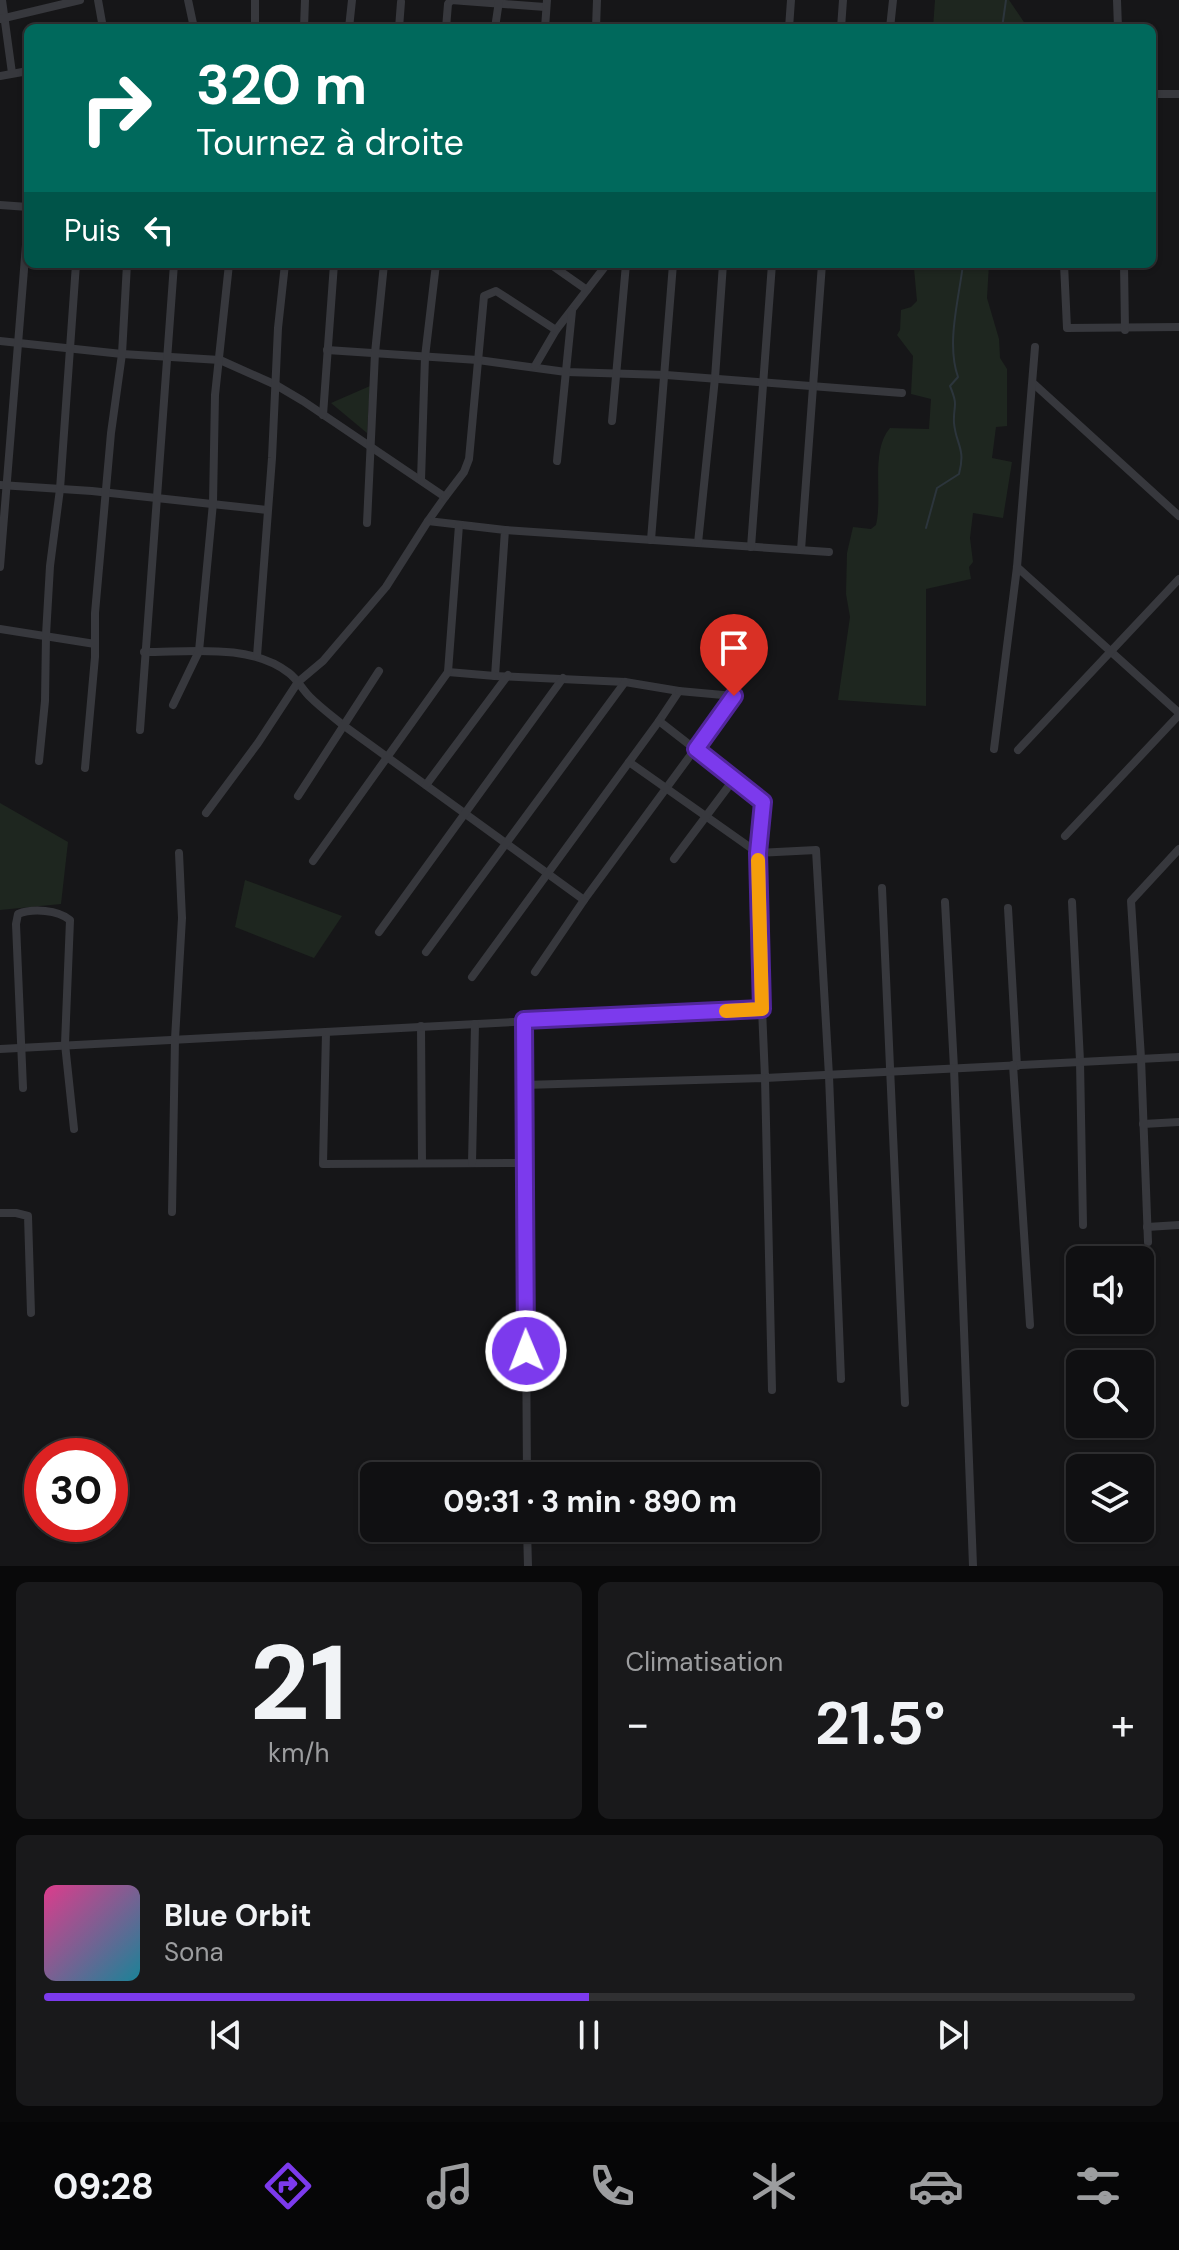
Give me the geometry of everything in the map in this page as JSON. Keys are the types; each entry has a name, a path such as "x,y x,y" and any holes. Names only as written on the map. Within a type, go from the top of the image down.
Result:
{"street":[{"path":"2,0 12,73"},
{"path":"3,19 80,0"},
{"path":"98,0 102,24"},
{"path":"188,0 193,24"},
{"path":"255,0 255,24"},
{"path":"304,24 305,0"},
{"path":"349,24 352,0"},
{"path":"446,24 451,0 546,4 545,24"},
{"path":"596,24 597,0"},
{"path":"789,24 791,0"},
{"path":"841,24 843,0"},
{"path":"890,24 893,0"},
{"path":"1117,0 1118,24"},
{"path":"399,24 401,2"},
{"path":"496,24 499,2"},
{"path":"0,76 24,72"},
{"path":"1156,94 1179,94"},
{"path":"0,205 24,207"},
{"path":"0,567 4,485 24,268"},
{"path":"39,761 45,701 50,566 60,489 76,268"},
{"path":"85,768 95,613 111,433 122,354 127,268"},
{"path":"140,730 174,268"},
{"path":"173,705 199,651 213,503 215,395 229,268"},
{"path":"257,656 285,268"},
{"path":"323,415 334,268"},
{"path":"367,523 375,353 384,268"},
{"path":"421,480 425,357 436,268"},
{"path":"556,268 587,290"},
{"path":"535,366 556,330 604,268"},
{"path":"612,421 626,268"},
{"path":"651,540 673,268"},
{"path":"698,543 723,268"},
{"path":"751,547 772,268"},
{"path":"801,550 822,268"},
{"path":"1064,268 1067,328 1125,330 1179,327"},
{"path":"1124,268 1125,330"},
{"path":"206,813 298,682 323,661 386,587 464,472 469,459 482,301 489,292 496,291 556,330"},
{"path":"557,461 572,311"},
{"path":"0,341 122,354 220,360 276,385 445,497"},
{"path":"994,749 1017,567 1035,347"},
{"path":"327,350 478,360 566,372 715,378 902,393"},
{"path":"1034,384 1179,516"},
{"path":"4,485 267,510"},
{"path":"428,521 505,530 829,552"},
{"path":"313,861 448,672 459,525"},
{"path":"495,676 505,530"},
{"path":"1017,567 1179,714 1065,836"},
{"path":"1018,750 1179,579"},
{"path":"0,629 95,644"},
{"path":"144,652 199,651 257,656 278,666 343,725 584,900"},
{"path":"298,796 379,671"},
{"path":"448,672 625,682 734,696 535,972"},
{"path":"426,785 508,675"},
{"path":"379,932 563,678"},
{"path":"426,952 625,682"},
{"path":"472,977 679,691"},
{"path":"659,721 763,802 758,853 772,1390"},
{"path":"629,762 758,853 816,850 841,1379"},
{"path":"674,859 734,779"},
{"path":"1148,1242 1131,901 1179,849"},
{"path":"172,1212 175,1039 182,918 179,853"},
{"path":"882,888 905,1403"},
{"path":"945,902 973,1566"},
{"path":"1072,902 1080,1061 1083,1225"},
{"path":"1008,908 1030,1325"},
{"path":"23,1088 16,924 18,914 33,910 66,916 70,920 65,1044 74,1129"},
{"path":"0,1049 762,1009"},
{"path":"524,1020 527,1462"},
{"path":"472,1163 475,1024"},
{"path":"421,1026 422,1163"},
{"path":"326,1032 323,1164 525,1163"},
{"path":"524,1085 829,1076 1179,1057"},
{"path":"1143,1124 1179,1122"},
{"path":"0,1213 28,1216 31,1313"},
{"path":"1147,1227 1179,1225"},
{"path":"527,1542 528,1566"}],"shaded area":[{"path":"935,0 1009,0 1025,24 933,24"},
{"path":"914,268 989,268 987,298 999,339 1000,358 1007,369 1007,426 996,427 992,458 1012,462 1003,518 973,513 971,579 926,589 926,706 838,700 850,617 846,594 847,553 853,527 871,529 876,525 880,449 890,428 929,429 931,399 911,394 913,356 897,335 901,310 917,301"},
{"path":"370,386 367,433 331,403"},
{"path":"0,803 68,842 61,904 0,910"},
{"path":"245,880 342,916 314,958 235,927"}],"waterway":[{"path":"1003,24 1006,0"},
{"path":"926,528 937,488 959,474 961,465 954,423 955,402 950,386 958,377 953,336 962,268"}],"slow traffic":[{"path":"726,1011 762,1009 758,860"}],"route":[{"path":"526,1351 524,1020 762,1009 758,853 763,802 696,749 734,696"}]}
